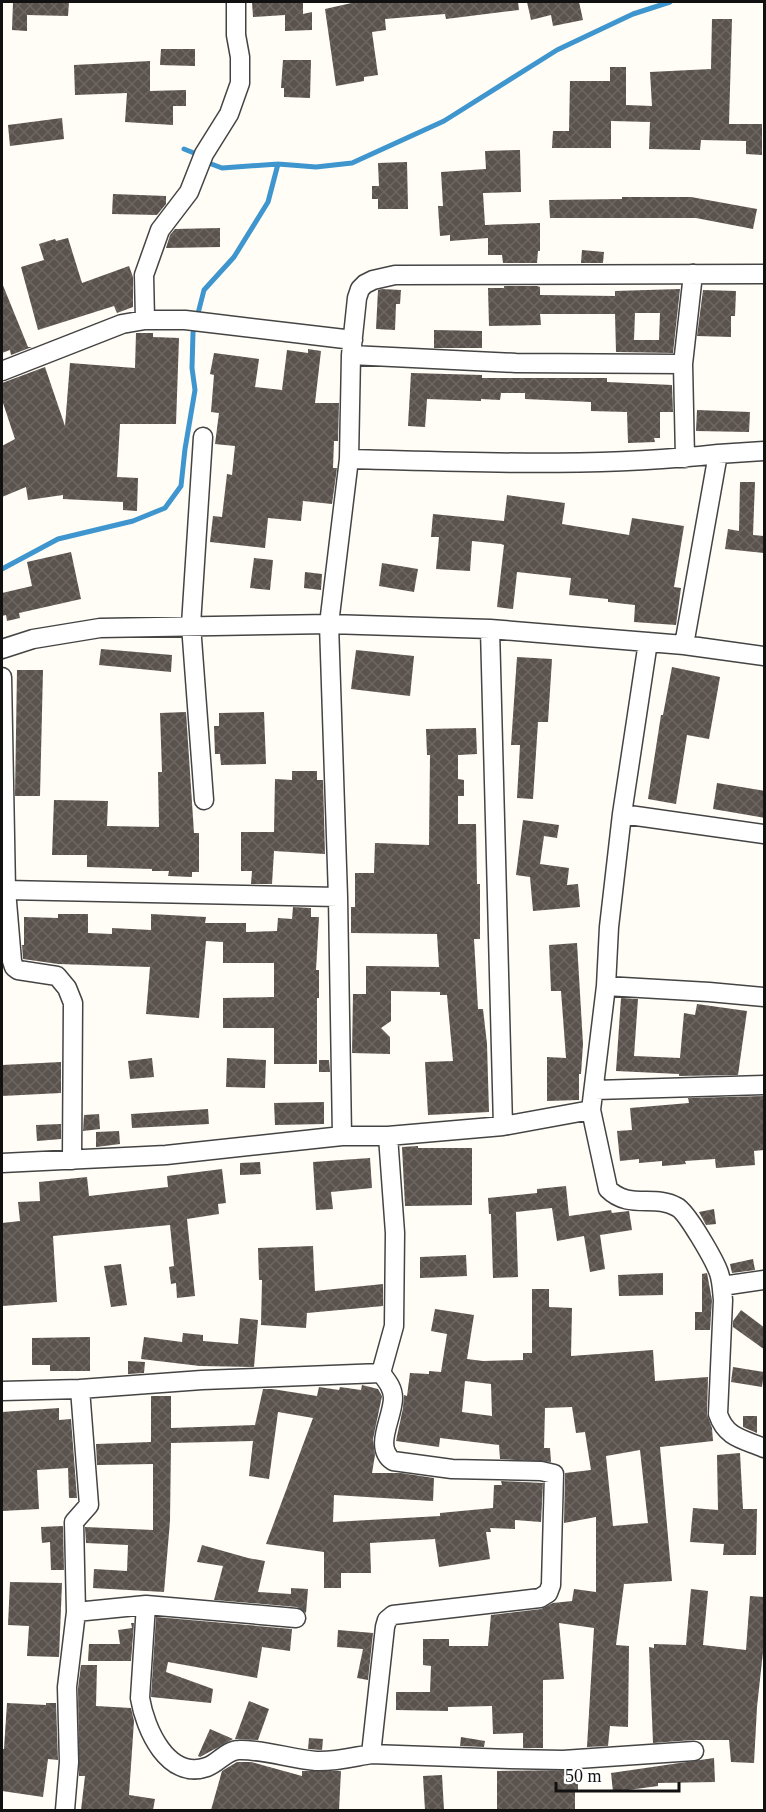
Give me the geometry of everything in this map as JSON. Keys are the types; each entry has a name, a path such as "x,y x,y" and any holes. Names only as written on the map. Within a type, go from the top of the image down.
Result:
{"street":[{"path":"145,320 144,275 160,230 189,192 201,159 229,114 240,82 236,2"},
{"path":"685,458 683,364 693,274"},
{"path":"342,1136 338,897 328,624 349,459 352,348 360,289 373,280 395,275 765,274"},
{"path":"2,371 122,324 145,320 196,321 352,348 516,363 683,364"},
{"path":"202,437 191,625 204,800"},
{"path":"349,459 550,464 685,458 765,451"},
{"path":"684,645 718,454"},
{"path":"2,649 33,639 100,628 328,624 490,629 684,645 765,656"},
{"path":"490,629 503,1126"},
{"path":"648,642 622,814 609,927 606,986 591,1110 608,1189 616,1197 632,1201 662,1202 678,1207 687,1216 718,1270 722,1286 718,1413 722,1426 730,1434 765,1448"},
{"path":"2,677 6,890 14,967 18,970 57,976 67,988 73,1002 72,1160"},
{"path":"622,814 765,834"},
{"path":"6,890 338,897"},
{"path":"606,986 765,997"},
{"path":"595,1090 765,1085"},
{"path":"2,1163 166,1155 342,1136 388,1136 503,1126 591,1110"},
{"path":"381,1373 393,1326 395,1233 388,1136"},
{"path":"722,1286 765,1280"},
{"path":"2,1391 381,1373"},
{"path":"371,1754 387,1620 402,1612 540,1598 548,1593 551,1585 555,1482 554,1474 541,1471 452,1469 393,1461 387,1457 384,1441 393,1399 391,1386 381,1373"},
{"path":"65,1810 68,1773 67,1687 76,1612 74,1522 89,1504 80,1389"},
{"path":"76,1612 146,1605 296,1618"},
{"path":"146,1605 140,1698 142,1709 149,1730 159,1746 183,1769 192,1770 209,1766 237,1749 318,1761 371,1754 563,1760 694,1751"}],"building":[{"path":"13,2 69,2 68,16 27,15 27,31 12,30"},
{"path":"252,2 303,2 303,14 312,12 312,30 285,31 285,15 253,17"},
{"path":"356,2 518,2 519,10 446,19 445,14 385,19 386,30 372,32 378,75 364,77 364,81 336,86 325,9"},
{"path":"527,2 579,2 583,20 553,26 551,15 531,20"},
{"path":"712,19 732,19 729,124 762,124 762,155 746,154 746,141 701,140 700,150 649,149 650,122 611,121 611,148 552,148 553,131 569,131 570,81 610,81 610,67 626,67 626,105 652,106 650,72 711,69"},
{"path":"161,49 195,49 195,66 160,65"},
{"path":"283,60 311,60 310,98 284,97 284,88 281,88"},
{"path":"150,61 150,91 186,90 186,106 173,106 173,125 125,122 127,93 75,95 74,65"},
{"path":"62,118 64,139 10,146 8,125"},
{"path":"520,150 521,192 483,193 485,225 540,223 540,251 538,251 537,263 503,263 502,255 488,255 488,238 450,241 450,235 440,236 438,206 443,206 441,172 486,169 485,151"},
{"path":"407,162 408,209 378,209 378,199 372,199 372,186 379,186 378,163"},
{"path":"113,194 166,196 166,204 157,215 112,214"},
{"path":"622,197 691,197 757,209 753,229 696,218 550,218 549,200 622,199"},
{"path":"220,228 220,247 166,248 170,235 175,229"},
{"path":"68,238 82,283 129,266 133,277 133,307 117,313 114,306 38,330 21,267 44,260 39,244"},
{"path":"582,250 604,252 603,263 581,263"},
{"path":"2,283 28,347 32,347 11,355 10,350 2,353"},
{"path":"504,286 537,286 540,287 540,295 615,296 615,291 680,289 673,353 616,352 615,314 540,314 541,325 489,326 488,288 504,288","holes":["635,313 660,313 659,340 634,340"]},
{"path":"378,290 401,290 400,304 396,304 395,330 376,329"},
{"path":"703,290 736,291 735,316 731,316 731,337 697,336"},
{"path":"434,330 482,331 482,348 434,348"},
{"path":"136,333 153,333 153,337 179,338 176,424 120,424 117,477 138,478 137,511 123,510 123,502 63,499 63,495 28,500 26,487 2,497 2,446 15,439 2,400 2,383 45,367 65,426 70,363 135,368"},
{"path":"308,349 321,351 315,403 339,403 338,441 334,441 333,468 337,468 332,504 303,501 301,521 268,518 265,548 210,542 213,516 222,517 227,474 232,475 235,446 215,444 219,413 211,412 214,375 210,374 214,353 259,359 255,387 282,390 287,350 308,353"},
{"path":"411,373 482,375 482,378 607,378 607,382 672,385 673,412 660,412 660,438 654,438 655,442 628,443 627,412 591,411 591,402 525,399 525,393 501,393 500,400 427,399 425,427 408,426"},
{"path":"697,410 750,412 749,432 696,431"},
{"path":"740,482 755,482 753,535 765,536 765,553 725,549 728,529 739,531"},
{"path":"507,495 565,503 562,524 629,535 632,518 684,526 674,587 681,588 676,625 634,622 635,605 608,602 608,599 569,595 571,578 517,572 513,609 497,607 504,545 501,544 472,541 470,571 436,569 439,537 431,537 433,514 504,521"},
{"path":"71,552 81,599 19,613 20,618 7,621 6,615 2,616 2,593 32,586 27,562"},
{"path":"254,558 273,560 270,590 250,588"},
{"path":"382,563 418,569 414,592 379,586"},
{"path":"305,572 322,574 321,590 304,588"},
{"path":"101,649 172,655 171,672 99,665"},
{"path":"356,650 414,656 410,696 351,689"},
{"path":"517,657 552,659 548,722 538,722 533,799 517,798 520,745 511,745"},
{"path":"672,667 720,677 709,739 687,735 676,804 648,799 661,715 663,715"},
{"path":"17,670 43,670 40,796 15,796"},
{"path":"186,712 194,833 199,833 199,872 192,872 192,877 168,876 169,871 152,871 152,869 87,867 87,855 52,855 54,800 108,801 107,826 159,827 158,772 162,772 160,713"},
{"path":"264,712 266,764 221,765 220,754 215,754 214,726 219,726 219,713"},
{"path":"476,728 477,754 458,755 458,779 464,780 464,796 458,796 458,824 476,824 477,884 480,884 480,939 474,939 478,1009 483,1009 487,1044 489,1112 428,1115 425,1062 453,1061 447,995 440,995 440,992 391,991 391,1021 381,1028 390,1037 390,1054 352,1053 353,994 366,994 366,966 439,967 437,934 351,933 351,907 355,907 355,873 374,873 375,843 429,845 430,755 427,755 426,729"},
{"path":"292,771 317,771 317,780 323,780 325,854 274,851 272,884 251,884 252,871 241,871 241,832 274,832 275,779 292,780"},
{"path":"717,783 765,791 765,818 713,809"},
{"path":"523,820 559,825 557,838 544,836 540,864 569,868 567,885 578,884 580,907 533,911 530,877 516,875"},
{"path":"293,907 311,908 311,917 319,917 316,970 319,970 317,1064 274,1064 274,1028 223,1028 223,998 274,997 274,963 223,963 223,942 206,941 199,1018 146,1014 150,967 58,964 23,959 24,917 58,918 58,914 88,914 88,933 112,934 112,928 151,930 151,914 206,917 205,923 246,923 246,932 277,931 278,918 292,919"},
{"path":"577,943 583,1044 581,1074 579,1074 579,1100 547,1101 547,1057 566,1058 561,991 551,991 549,945"},
{"path":"621,998 638,999 634,1056 680,1058 684,1013 695,1015 697,1004 747,1011 738,1075 679,1076 679,1074 616,1071"},
{"path":"152,1058 154,1077 130,1079 128,1061"},
{"path":"227,1058 266,1060 265,1088 226,1087"},
{"path":"319,1060 329,1060 330,1072 319,1072"},
{"path":"61,1062 61,1093 2,1096 2,1065"},
{"path":"765,1096 765,1150 754,1151 755,1165 716,1168 715,1159 685,1161 686,1164 662,1166 662,1161 639,1163 639,1159 620,1161 617,1131 632,1130 630,1108 689,1103 688,1098"},
{"path":"324,1102 324,1124 275,1125 274,1103"},
{"path":"208,1109 209,1124 132,1128 131,1114"},
{"path":"99,1114 100,1129 83,1131 84,1115"},
{"path":"61,1124 61,1139 37,1141 36,1125"},
{"path":"119,1131 120,1144 96,1147 96,1132"},
{"path":"418,1146 418,1148 472,1148 472,1205 405,1206 402,1147"},
{"path":"370,1158 372,1188 331,1192 333,1209 316,1210 313,1162"},
{"path":"260,1162 261,1174 240,1175 240,1163"},
{"path":"222,1169 226,1203 218,1204 219,1214 187,1219 195,1296 177,1298 176,1283 171,1284 169,1267 174,1266 170,1225 53,1236 57,1302 2,1306 2,1223 20,1221 18,1202 40,1201 39,1182 87,1177 89,1196 168,1187 167,1176"},
{"path":"566,1186 569,1216 611,1210 612,1213 629,1211 632,1230 600,1235 605,1269 590,1272 584,1236 557,1241 552,1208 516,1212 518,1277 493,1278 491,1214 489,1214 488,1198 537,1193 537,1189"},
{"path":"714,1209 716,1224 706,1225 699,1212"},
{"path":"313,1246 315,1291 383,1284 383,1306 307,1313 306,1328 261,1325 262,1280 259,1280 258,1248"},
{"path":"466,1255 467,1276 420,1278 420,1257"},
{"path":"753,1259 755,1270 732,1273 730,1264"},
{"path":"121,1264 127,1305 111,1307 104,1266"},
{"path":"663,1273 663,1295 619,1296 618,1275"},
{"path":"707,1273 712,1300 710,1330 695,1330 695,1312 702,1312 702,1274"},
{"path":"532,1289 549,1289 549,1307 572,1308 571,1356 653,1350 655,1381 708,1377 707,1414 712,1428 713,1441 660,1447 672,1581 624,1584 616,1645 629,1646 628,1727 610,1726 608,1746 587,1747 594,1628 559,1623 564,1679 543,1680 543,1748 523,1748 523,1733 493,1734 492,1706 448,1707 448,1711 396,1710 396,1692 430,1692 431,1666 423,1665 423,1639 449,1639 449,1646 488,1646 491,1615 541,1609 553,1603 572,1601 574,1589 596,1592 596,1517 564,1523 565,1473 591,1470 585,1432 576,1433 572,1407 545,1408 544,1448 550,1448 551,1462 500,1459 499,1445 440,1438 439,1447 396,1441 410,1373 441,1372 447,1334 431,1331 435,1309 474,1315 467,1359 523,1360 523,1353 532,1353","holes":["465,1381 491,1384 492,1416 462,1412","640,1450 648,1523 613,1526 606,1456"]},
{"path":"741,1310 765,1328 765,1350 733,1327 733,1321"},
{"path":"240,1318 258,1320 254,1367 200,1366 141,1359 144,1337 182,1342 183,1333 203,1335 203,1341 238,1344"},
{"path":"90,1337 90,1371 50,1371 50,1365 32,1365 32,1338"},
{"path":"128,1361 145,1362 144,1373 128,1374"},
{"path":"733,1367 764,1372 762,1387 731,1382"},
{"path":"362,1385 378,1389 382,1396 373,1439 375,1455 372,1473 401,1473 434,1478 433,1501 334,1495 333,1522 440,1516 440,1513 493,1508 494,1485 502,1485 501,1481 543,1483 541,1522 515,1520 515,1529 490,1528 491,1532 486,1532 490,1559 439,1567 435,1539 370,1543 371,1573 341,1573 341,1588 324,1588 324,1552 266,1544 313,1418 278,1412 269,1479 249,1476 253,1441 171,1443 170,1521 164,1592 93,1588 94,1569 127,1571 128,1545 86,1543 85,1527 153,1530 153,1464 97,1465 96,1444 151,1442 151,1396 171,1396 171,1428 255,1425 263,1389 317,1396 319,1387 361,1390"},
{"path":"59,1408 59,1420 71,1419 77,1498 69,1498 68,1468 37,1470 39,1509 2,1511 2,1412"},
{"path":"743,1416 757,1416 757,1433 743,1427"},
{"path":"740,1453 743,1509 757,1509 756,1555 723,1555 724,1544 690,1542 693,1508 718,1510 717,1455"},
{"path":"63,1526 64,1570 51,1570 50,1542 42,1543 41,1527"},
{"path":"202,1545 265,1561 258,1592 291,1594 291,1588 308,1589 306,1613 297,1607 214,1600 223,1566 197,1562"},
{"path":"10,1582 62,1583 59,1657 27,1656 29,1626 8,1625"},
{"path":"691,1589 708,1591 703,1645 746,1650 750,1596 765,1597 754,1763 731,1762 729,1740 653,1743 649,1647 654,1648 654,1644 686,1645"},
{"path":"156,1617 292,1629 290,1651 262,1647 257,1678 168,1662 166,1672 213,1689 211,1703 151,1697"},
{"path":"131,1623 134,1623 131,1661 88,1661 89,1644 120,1644 118,1630 132,1628"},
{"path":"338,1630 373,1633 368,1680 357,1678 363,1649 337,1647"},
{"path":"81,1665 97,1665 96,1706 131,1708 134,1721 129,1795 155,1799 153,1810 81,1810 85,1776 79,1776 78,1688"},
{"path":"249,1701 269,1709 258,1740 235,1739"},
{"path":"7,1703 46,1705 46,1703 56,1703 58,1760 48,1759 43,1797 2,1791 2,1749 4,1749"},
{"path":"210,1729 233,1739 200,1757 198,1756"},
{"path":"461,1737 485,1741 484,1747 460,1746"},
{"path":"309,1738 323,1739 322,1750 308,1749"},
{"path":"714,1758 715,1782 658,1783 658,1786 613,1792 611,1773"},
{"path":"237,1762 251,1762 302,1776 302,1771 341,1771 339,1810 211,1810 222,1771"},
{"path":"578,1770 575,1809 497,1810 497,1771"},
{"path":"442,1775 444,1810 425,1810 423,1776"}],"waterway":[{"path":"206,162 222,168 278,164 316,167 352,163 444,121 557,50 633,14 670,2"},
{"path":"184,149 199,155"},
{"path":"2,569 58,539 133,521 165,508 181,486 195,390 192,368 193,333 204,290 234,257 268,202 278,164"}]}
